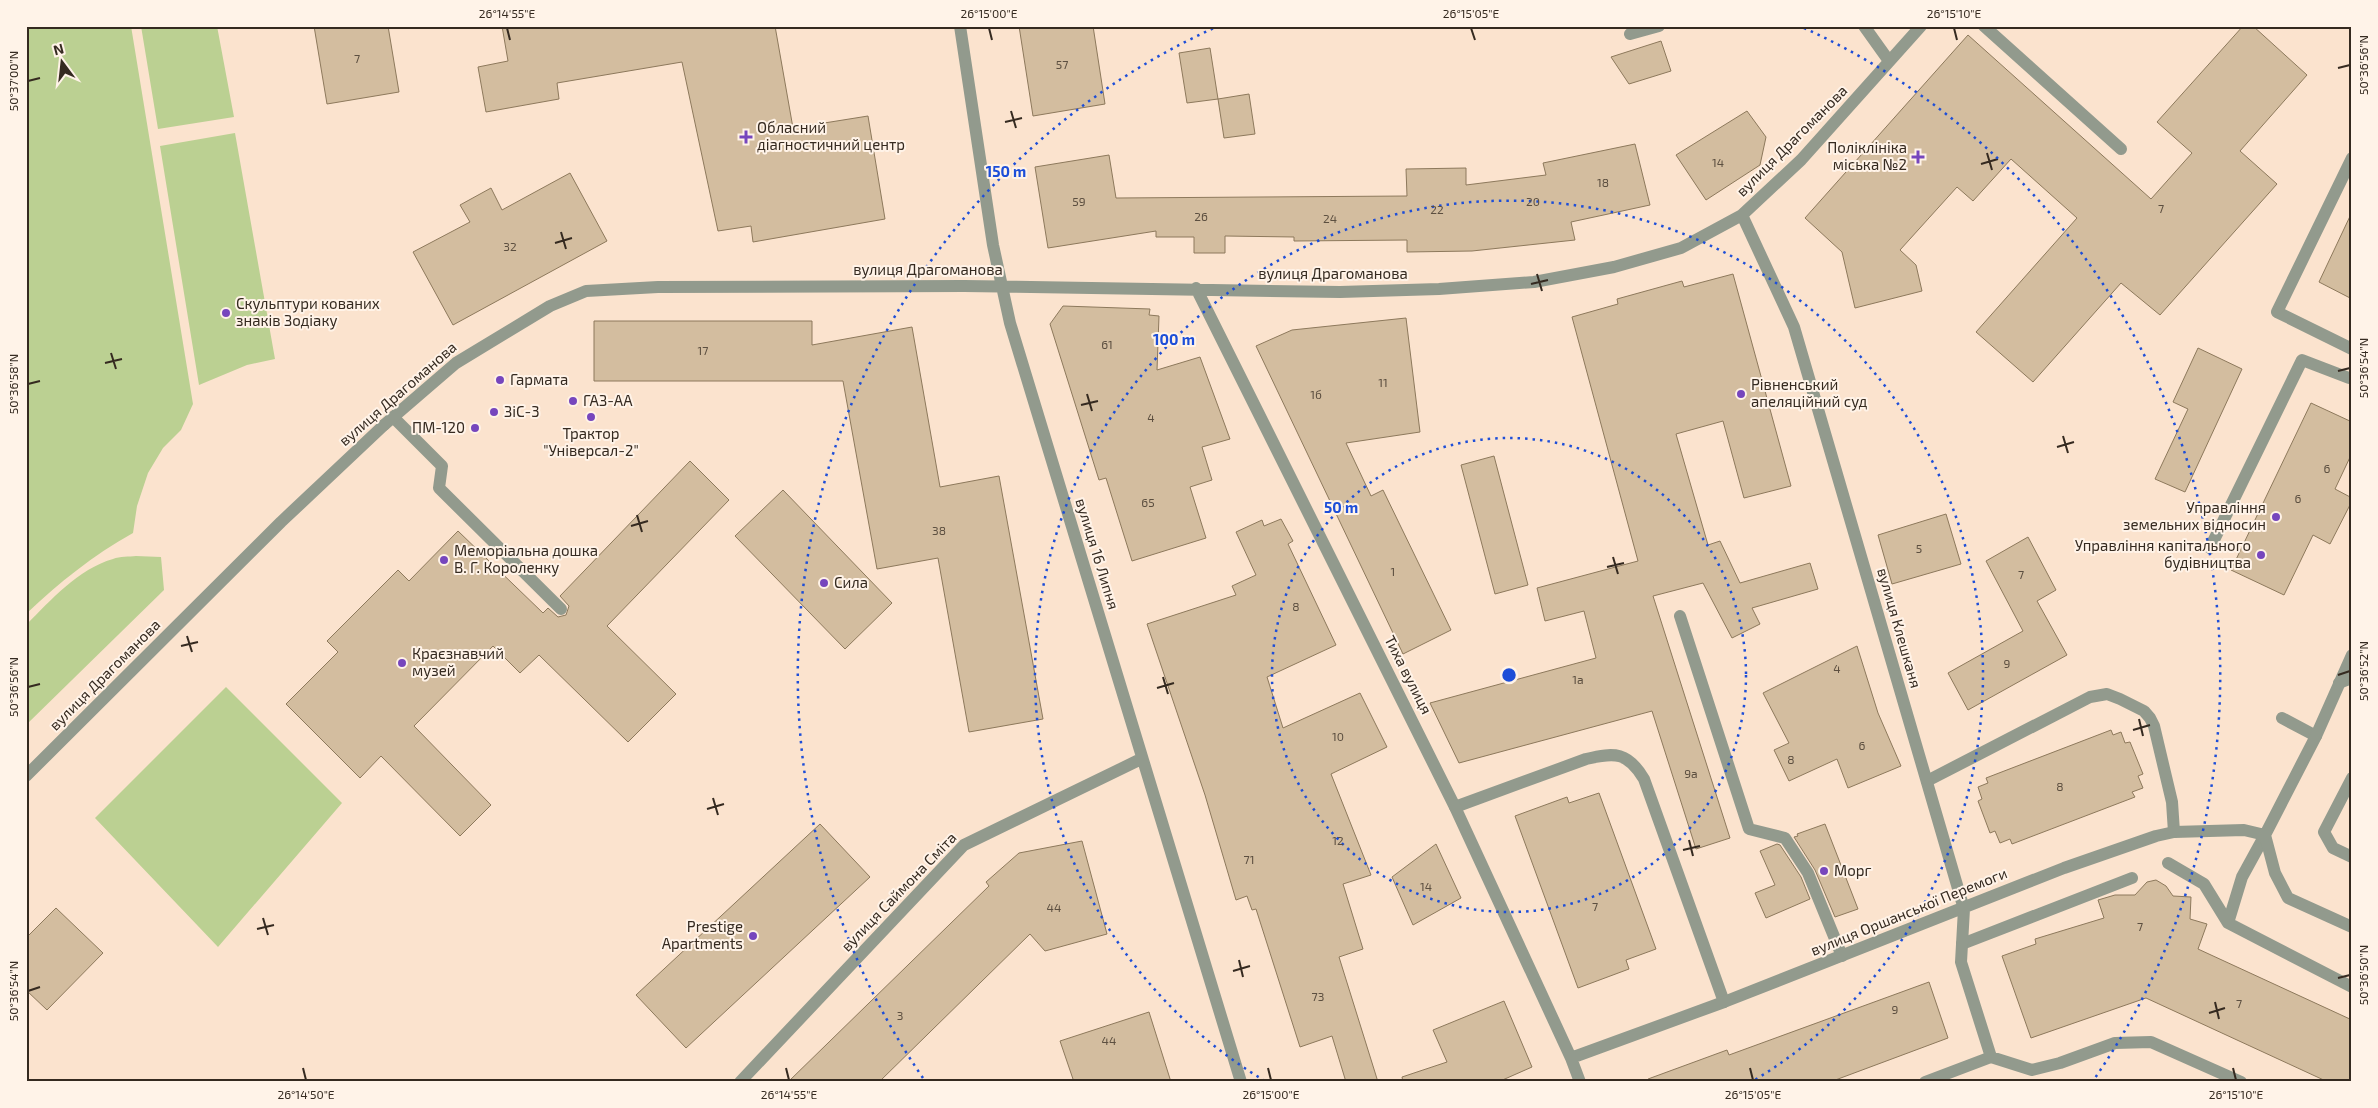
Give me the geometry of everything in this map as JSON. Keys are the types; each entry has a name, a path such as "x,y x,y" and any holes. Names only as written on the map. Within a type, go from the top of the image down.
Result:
{"street":[{"name":"вулиця 16 Липня","path":"960,26 993,245 1010,323 1240,1082"},
{"path":"1630,34 1659,26"},
{"path":"1864,26 1889,61"},
{"name":"вулиця Драгоманова","path":"26,776 281,522 388,421 456,363 494,338 550,306 586,291 658,287 1002,286 1340,292 1439,289 1534,282 1614,267 1681,248 1742,215 1801,160 1921,26"},
{"path":"1984,26 2121,148"},
{"path":"2352,158 2277,312 2352,349"},
{"name":"вулиця Клешканя","path":"1742,215 1794,327 1964,909 1961,962 1991,1057"},
{"name":"Тиха вулиця","path":"1196,288 1455,807 1571,1058 1580,1082"},
{"path":"2210,548 2302,360 2349,378 2352,376"},
{"path":"388,421 442,466 439,488 560,609"},
{"path":"1680,616 1749,829 1785,838 1808,873 1842,956"},
{"path":"2228,923 2242,877 2316,736 2352,655"},
{"path":"2339,683 2352,678"},
{"path":"1927,781 2090,697 2107,694 2144,711 2154,726 2172,802 2174,832"},
{"path":"2282,718 2316,736"},
{"path":"1455,807 1586,759 1604,755 1622,756 1636,766 1647,788 1724,1002"},
{"name":"вулиця Саймона Сміта","path":"740,1082 964,844 1142,759"},
{"path":"2352,778 2324,832 2333,848 2352,857"},
{"name":"вулиця Оршанської Перемоги","path":"1571,1058 1724,1002 2064,868 2156,836 2174,832 2244,830 2265,836"},
{"path":"2265,836 2275,873 2288,898 2352,927"},
{"path":"2168,863 2204,884 2228,923 2352,987"},
{"path":"1962,944 2132,878"},
{"path":"1925,1082 1991,1057 2032,1070 2060,1063 2115,1043 2152,1042 2241,1082"}],"green space":[{"path":"26,26 131,26 193,404 181,430 163,448 148,473 137,506 133,533 77,570 26,614"},
{"path":"141,26 217,26 234,117 158,129"},
{"path":"235,133 275,359 247,365 199,385 160,146"},
{"path":"136,556 161,557 164,590 26,725 26,625 66,586 88,570 116,558"},
{"path":"226,687 342,803 218,947 95,818"}],"building":[{"path":"314,26 388,26 399,92 327,104"},
{"name":"Обласний діагностичний центр","path":"502,26 775,26 793,128 868,116 885,219 753,242 751,226 718,231 682,62 557,83 559,99 486,112 478,67 508,61"},
{"path":"1019,26 1093,26 1105,104 1033,116"},
{"path":"2243,26 2253,26 2307,75 2240,151 2277,184 2160,315 2121,283 2033,382 1976,332 2077,218 2011,159 1973,201 1957,187 1900,250 1916,265 1922,291 1855,308 1842,252 1805,218 1968,35 2151,199 2192,153 2157,122"},
{"path":"1661,41 1671,71 1629,84 1611,57"},
{"path":"1210,48 1218,99 1187,103 1179,53"},
{"path":"1249,94 1255,134 1224,138 1218,99"},
{"path":"1747,111 1766,137 1760,165 1706,200 1676,155"},
{"path":"1635,144 1650,205 1571,222 1575,240 1472,251 1407,252 1407,240 1294,241 1294,237 1225,236 1225,253 1194,253 1194,237 1156,237 1156,231 1048,248 1035,167 1109,155 1116,198 1407,196 1406,169 1466,168 1466,185 1546,175 1543,163"},
{"path":"570,173 607,241 453,325 413,252 470,222 460,205 491,188 502,210"},
{"path":"2352,212 2352,299 2319,282"},
{"path":"1733,274 1791,486 1744,498 1723,421 1676,434 1708,545 1720,541 1740,583 1810,563 1818,589 1752,608 1760,624 1732,638 1703,583 1653,596 1730,838 1696,849 1652,711 1459,763 1430,703 1596,658 1584,611 1545,621 1537,588 1638,561 1572,317 1618,304 1617,299 1682,281 1684,287"},
{"path":"1063,306 1150,309 1149,315 1159,316 1157,370 1200,357 1230,439 1202,447 1212,480 1190,487 1206,538 1132,561 1106,478 1099,480 1050,324"},
{"path":"1406,318 1420,432 1346,443 1371,496 1383,490 1451,630 1403,654 1256,346 1292,330"},
{"path":"594,321 812,321 812,345 912,327 940,487 999,476 1043,719 969,732 938,558 877,569 843,381 594,381"},
{"path":"2198,348 2242,369 2185,492 2155,479 2188,409 2173,402"},
{"path":"2311,403 2352,422 2352,453 2335,489 2352,498 2352,501 2330,544 2313,535 2284,595 2231,570"},
{"path":"1494,456 1528,585 1495,594 1461,465"},
{"path":"690,461 729,500 607,626 676,694 628,742 539,655 520,673 493,646 414,726 491,805 460,836 381,756 360,778 286,704 338,652 327,641 398,570 409,581 458,531 543,613 548,608 558,617 566,615 569,606 560,596"},
{"path":"783,490 892,603 845,649 735,536"},
{"path":"1946,514 1961,564 1892,584 1878,535"},
{"path":"1281,519 1293,541 1288,544 1336,645 1267,677 1283,728 1360,693 1387,747 1331,774 1371,875 1343,884 1363,949 1339,957 1378,1082 1346,1082 1332,1036 1300,1047 1256,909 1252,910 1247,896 1236,900 1205,795 1147,624 1236,595 1232,586 1256,575 1236,532 1262,520 1264,526"},
{"path":"2028,537 2056,590 2037,601 2067,655 1968,710 1948,673 2023,631 1986,561"},
{"path":"1857,646 1878,713 1901,766 1848,788 1837,759 1789,781 1774,750 1789,743 1763,693"},
{"path":"2111,730 2113,735 2121,732 2125,743 2130,742 2143,774 2138,776 2143,788 2132,792 2135,797 2012,844 2010,839 2000,843 1995,831 1990,833 1978,801 1982,799 1978,787 1988,783 1986,778"},
{"path":"1599,793 1656,949 1626,960 1629,969 1578,988 1515,816 1567,797 1569,803"},
{"name":"Prestige Apartments","path":"820,824 870,877 686,1048 636,995"},
{"name":"Морг","path":"1825,824 1858,909 1835,917 1815,870 1794,837 1798,836 1797,834"},
{"path":"1082,841 1107,934 1045,951 1030,934 879,1082 788,1082 989,886 986,882 1019,853"},
{"path":"1436,844 1461,898 1413,925 1392,877"},
{"path":"1777,844 1780,845 1801,877 1810,899 1766,918 1755,893 1775,885 1760,851"},
{"path":"2156,880 2166,886 2173,896 2191,897 2190,919 2207,924 2198,949 2352,1020 2352,1082 2328,1082 2146,998 2031,1038 2002,956 2036,944 2035,939 2104,918 2098,900 2115,895 2135,895 2147,882"},
{"path":"56,908 103,953 47,1010 26,990 26,938"},
{"path":"1929,982 1948,1038 1830,1082 1649,1082 1648,1079 1727,1050 1729,1055"},
{"path":"1504,1001 1532,1067 1498,1082 1403,1082 1402,1077 1447,1062 1433,1030"},
{"path":"1149,1012 1171,1082 1074,1082 1060,1041"}],"place":[{"name":"Обласний діагностичний центр","path":"746,137"},
{"name":"Поліклініка міська №2","path":"1918,157"},
{"name":"Скульптури кованих знаків Зодіаку","path":"226,313"},
{"name":"Гармата","path":"500,380"},
{"name":"Рівненський апеляційний суд","path":"1741,394"},
{"name":"ГАЗ-АА","path":"573,401"},
{"name":"ЗіС-3","path":"494,412"},
{"name":"Трактор \"Універсал-2\"","path":"591,417"},
{"name":"ПМ-120","path":"475,428"},
{"name":"Управління земельних відносин","path":"2276,517"},
{"name":"Управління капітального будівництва","path":"2261,555"},
{"name":"Меморіальна дошка В. Г. Короленку","path":"444,560"},
{"name":"Сила","path":"824,583"},
{"name":"Краєзнавчий музей","path":"402,663"},
{"name":"Морг","path":"1824,871"},
{"name":"Prestige Apartments","path":"753,936"}]}
